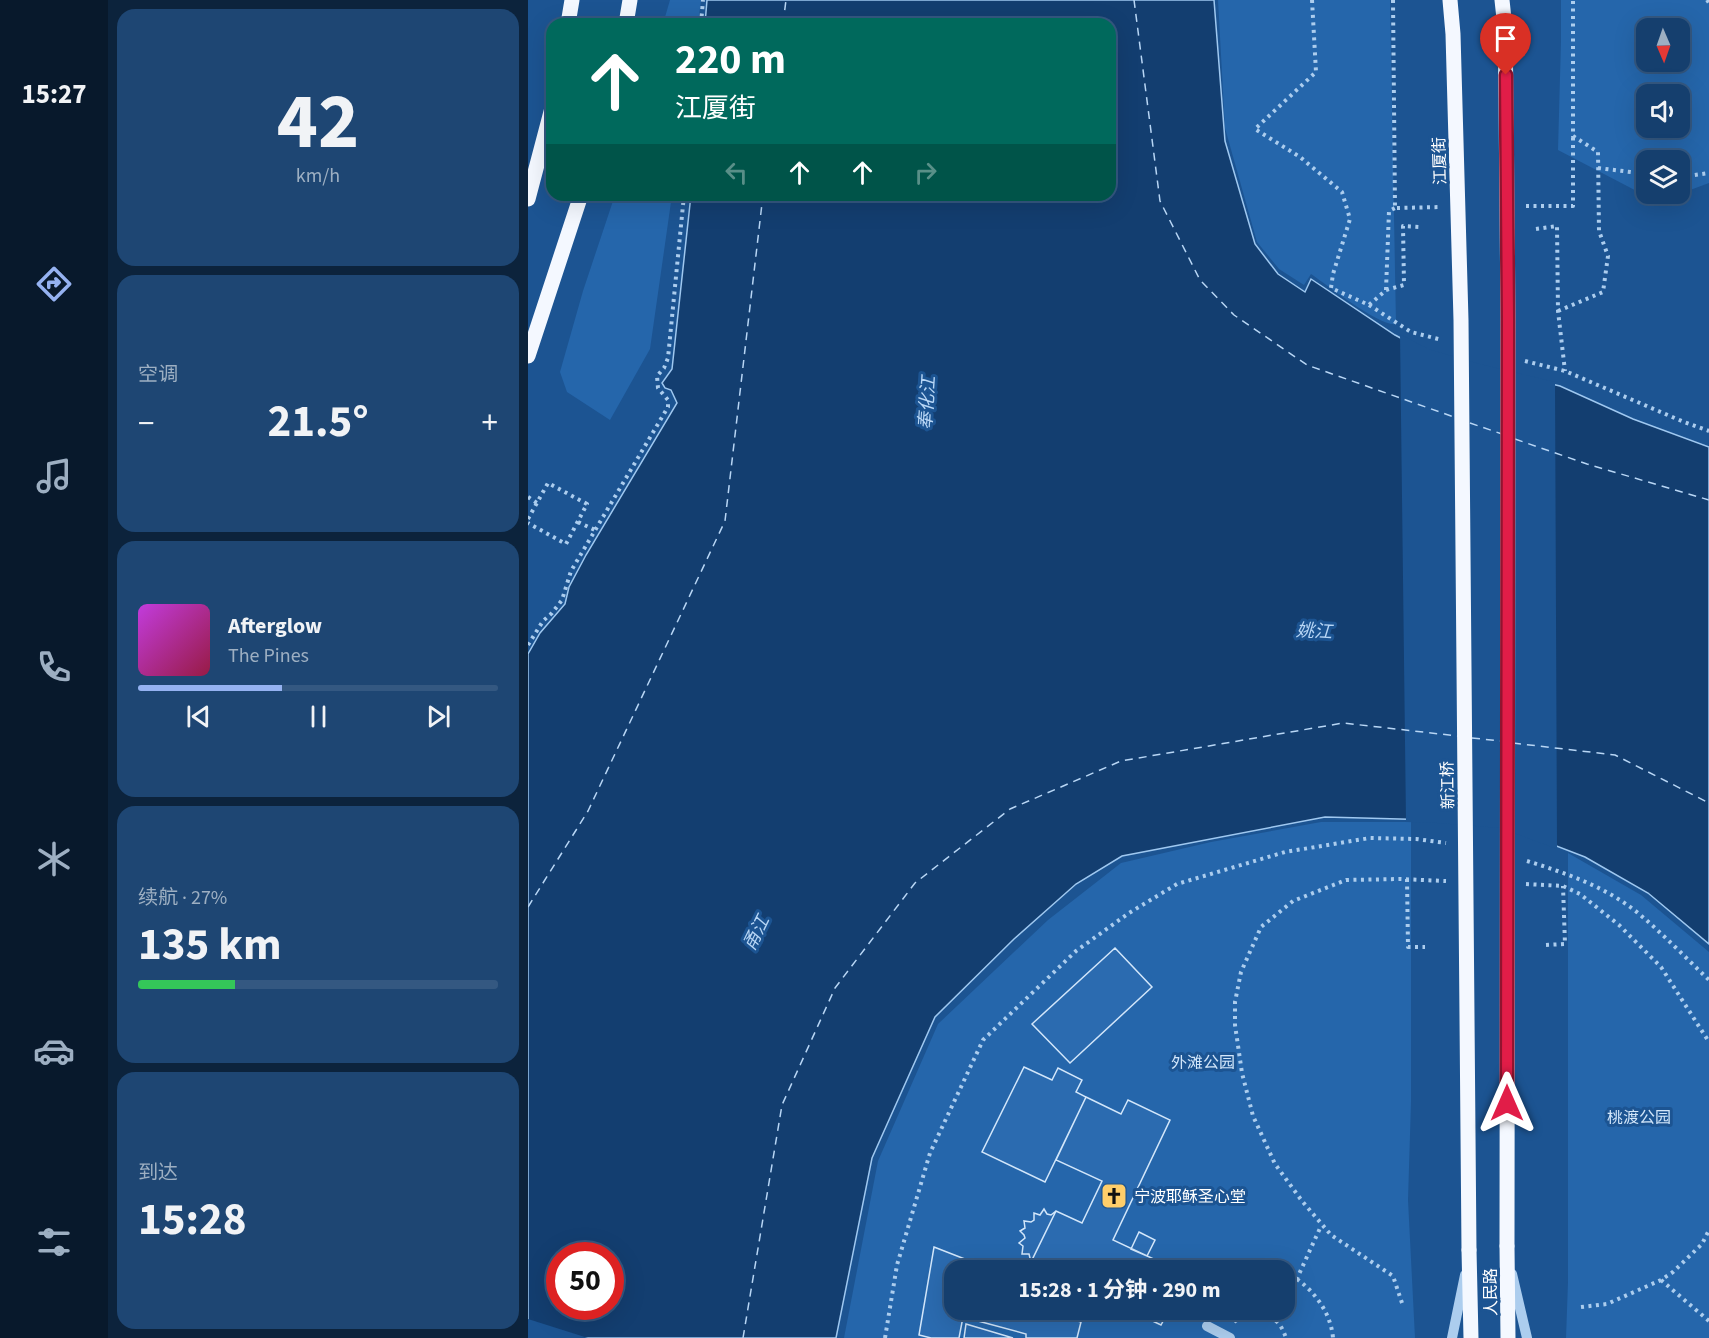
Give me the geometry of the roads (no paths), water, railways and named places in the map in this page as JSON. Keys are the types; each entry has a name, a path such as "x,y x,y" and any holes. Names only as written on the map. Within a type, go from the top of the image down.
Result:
{"main road":[{"path":"569,18 572,0"},
{"path":"627,18 630,0"},
{"name":"江厦街","path":"1450,0 1453,34 1461,320"},
{"path":"1502,0 1505,28 1508,318 1508,1252"},
{"path":"528,199 546,131"},
{"path":"528,356 579,201"},
{"name":"新江桥","path":"1461,320 1469,1254"},
{"name":"人民路","path":"1508,1252 1508,1338"},
{"name":"人民路","path":"1469,1254 1471,1338"}],"street":[{"path":"1508,1252 1527,1338"},
{"path":"1452,1338 1469,1254"},
{"path":"1207,1326 1227,1337"}],"water":[{"path":"707,0 1214,0 1225,141 1255,244 1278,274 1305,292 1311,279 1395,335 1427,352 1560,386 1633,419 1709,447 1709,944 1648,893 1585,857 1502,825 1437,820 1325,817 1122,856 1076,884 1014,939 935,1017 872,1158 836,1338 528,1338 528,654 540,633 565,604 569,587 586,555 677,403 671,390 665,388 662,383 672,369 690,201 1116,201 1116,18 706,18"}],"place":[{"name":"宁波耶稣圣心堂","path":"1114,1196"}],"water label":[{"name":"奉化江","path":"927,403"},
{"name":"姚江","path":"1314,631"},
{"name":"甬江","path":"756,933"}],"park label":[{"name":"外滩公园","path":"1203,1062"},
{"name":"桃渡公园","path":"1639,1117"}]}
